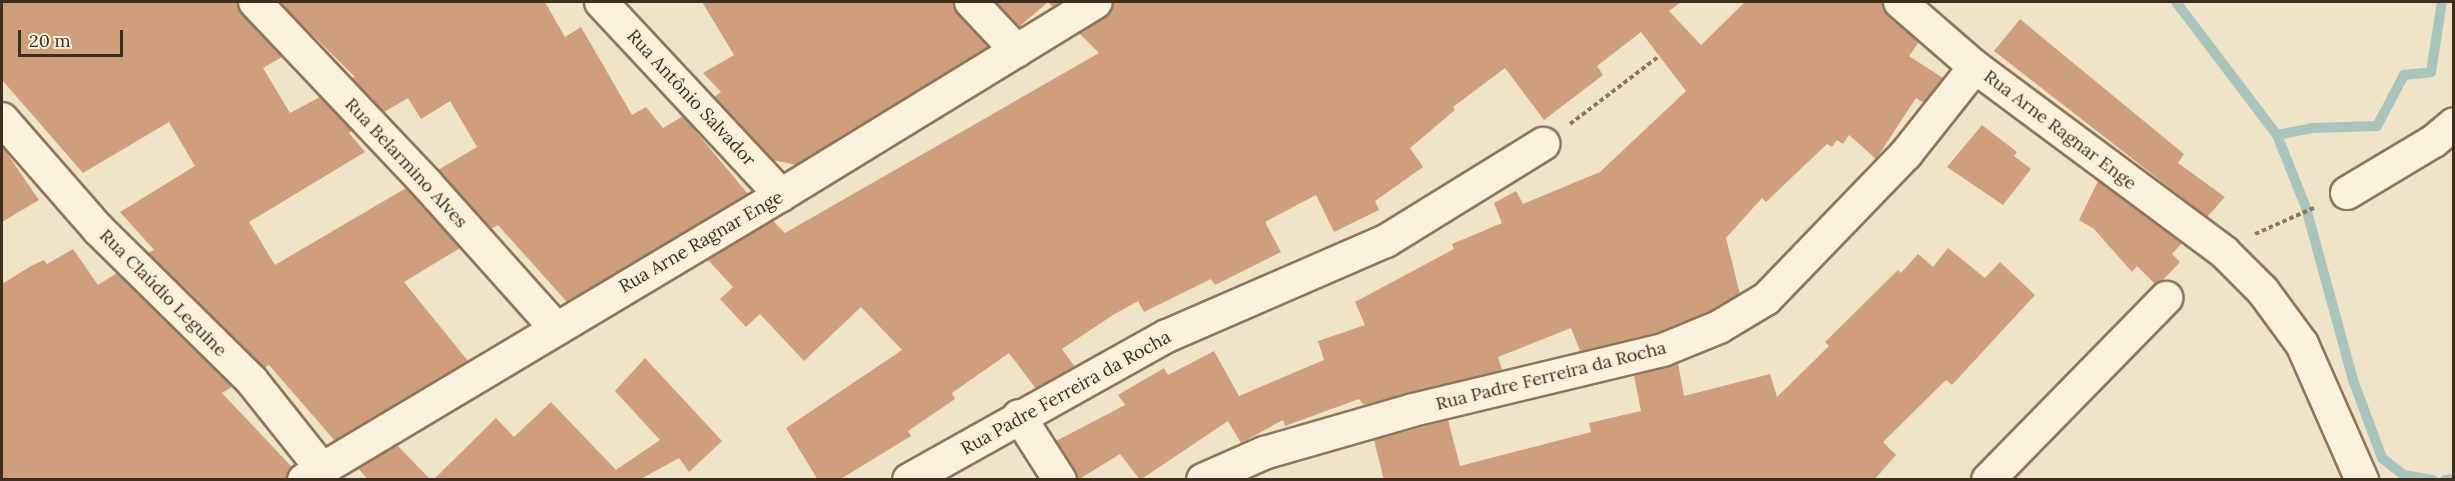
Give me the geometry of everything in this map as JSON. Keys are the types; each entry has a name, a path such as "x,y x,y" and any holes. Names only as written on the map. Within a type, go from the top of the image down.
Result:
{"street":[{"name":"Rua Belarmino Alves","path":"255,2 427,184 555,327"},
{"name":"Rua Antônio Salvador","path":"601,2 781,195"},
{"path":"971,2 1017,51"},
{"name":"Rua Arne Ragnar Enge","path":"313,474 555,327 781,195 1096,2"},
{"name":"Rua Arne Ragnar Enge","path":"1900,2 1975,67 2224,252 2263,291 2302,344 2362,480"},
{"name":"Rua Padre Ferreira da Rocha","path":"1203,480 1264,453 1413,410 1597,368 1664,350 1719,327 1766,299 1906,154 1975,67"},
{"name":"Rua Claúdio Leguine","path":"2,119 107,238 252,381 313,474"},
{"path":"2348,193 2434,141 2454,124"},
{"name":"Rua Padre Ferreira da Rocha","path":"909,480 1019,416 1167,336 1386,241 1543,144"},
{"path":"1988,480 2166,298"},
{"path":"1019,416 1060,480"}],"path":[{"path":"1543,144 1658,57"},
{"path":"2265,229 2348,193"}],"building":[{"path":"2,2 238,2 242,14 282,57 263,68 290,113 320,97 352,131 349,133 365,152 249,222 275,265 406,188 460,248 404,282 468,361 335,441 269,365 264,368 148,253 154,250 120,212 195,166 169,122 83,173 2,80"},
{"path":"279,2 545,2 565,37 581,27 632,115 646,107 663,128 683,116 748,194 567,302 498,225 491,229 438,170 477,147 450,101 421,119 408,98 384,112 352,78 355,77"},
{"path":"702,2 954,2 958,14 988,47 796,165 773,160 714,97 721,92 703,73 734,55"},
{"path":"995,2 1048,2 1019,27"},
{"path":"1048,2 1062,2 1053,7"},
{"path":"1114,2 1681,2 1669,11 1701,45 1745,2 1882,2 1888,15 1919,42 1909,56 1943,78 1924,103 1916,98 1876,159 1849,135 1843,144 1837,140 1832,147 1827,144 1766,202 1762,198 1726,238 1740,294 1711,311 1657,333 1580,351 1571,328 1498,357 1502,370 1364,405 1359,399 1285,426 1283,420 1241,443 1228,421 1140,480 1120,454 1078,480 1056,441 1125,405 1118,395 1164,368 1168,375 1214,351 1239,396 1324,360 1318,341 1365,325 1355,302 1454,249 1452,244 1502,223 1494,203 1516,191 1523,204 1600,172 1686,91 1641,32 1597,66 1603,75 1544,120 1505,68 1453,107 1455,110 1410,148 1423,167 1375,201 1379,210 1334,232 1316,195 1265,222 1281,252 1215,285 1211,279 1144,312 1138,301 1062,349 1075,367 1036,389 1009,353 952,393 955,399 908,431 911,436 839,480 818,480 786,428 902,350 861,307 804,361 760,314 746,327 720,299 733,287 708,260 773,221 785,233 1099,53 1079,33 1106,17"},
{"path":"2020,19 2184,154 2178,163 2225,197 2207,217 1994,51"},
{"path":"1982,125 2017,152 2014,156 2031,169 2003,205 1947,167"},
{"path":"2,146 39,200 2,222"},
{"path":"2098,181 2182,243 2172,254 2180,262 2162,281 2155,284 2137,266 2132,272 2094,229 2079,220"},
{"path":"1948,248 1985,278 2000,262 2035,295 1952,385 1946,380 1883,442 1896,455 1874,480 1384,480 1374,440 1448,420 1460,466 1591,432 1589,423 1641,411 1634,376 1678,363 1684,396 1770,374 1777,397 1829,346 1825,342 1898,270 1901,273 1918,254 1933,267"},
{"path":"73,249 98,285 117,273 232,387 222,393 292,467 286,480 2,480 2,284 31,266 44,260 47,264"},
{"path":"645,358 722,441 689,472 679,458 639,480 433,480 496,418 514,437 551,402 616,470 660,440 615,391"},
{"path":"397,445 431,480 368,480 358,468"}],"waterway":[{"path":"2176,2 2277,135 2306,208 2353,380 2382,458 2404,475 2433,480"},
{"path":"2277,135 2313,128 2377,126 2404,75 2431,72 2442,2"},
{"path":"2445,480 2454,479"}]}
